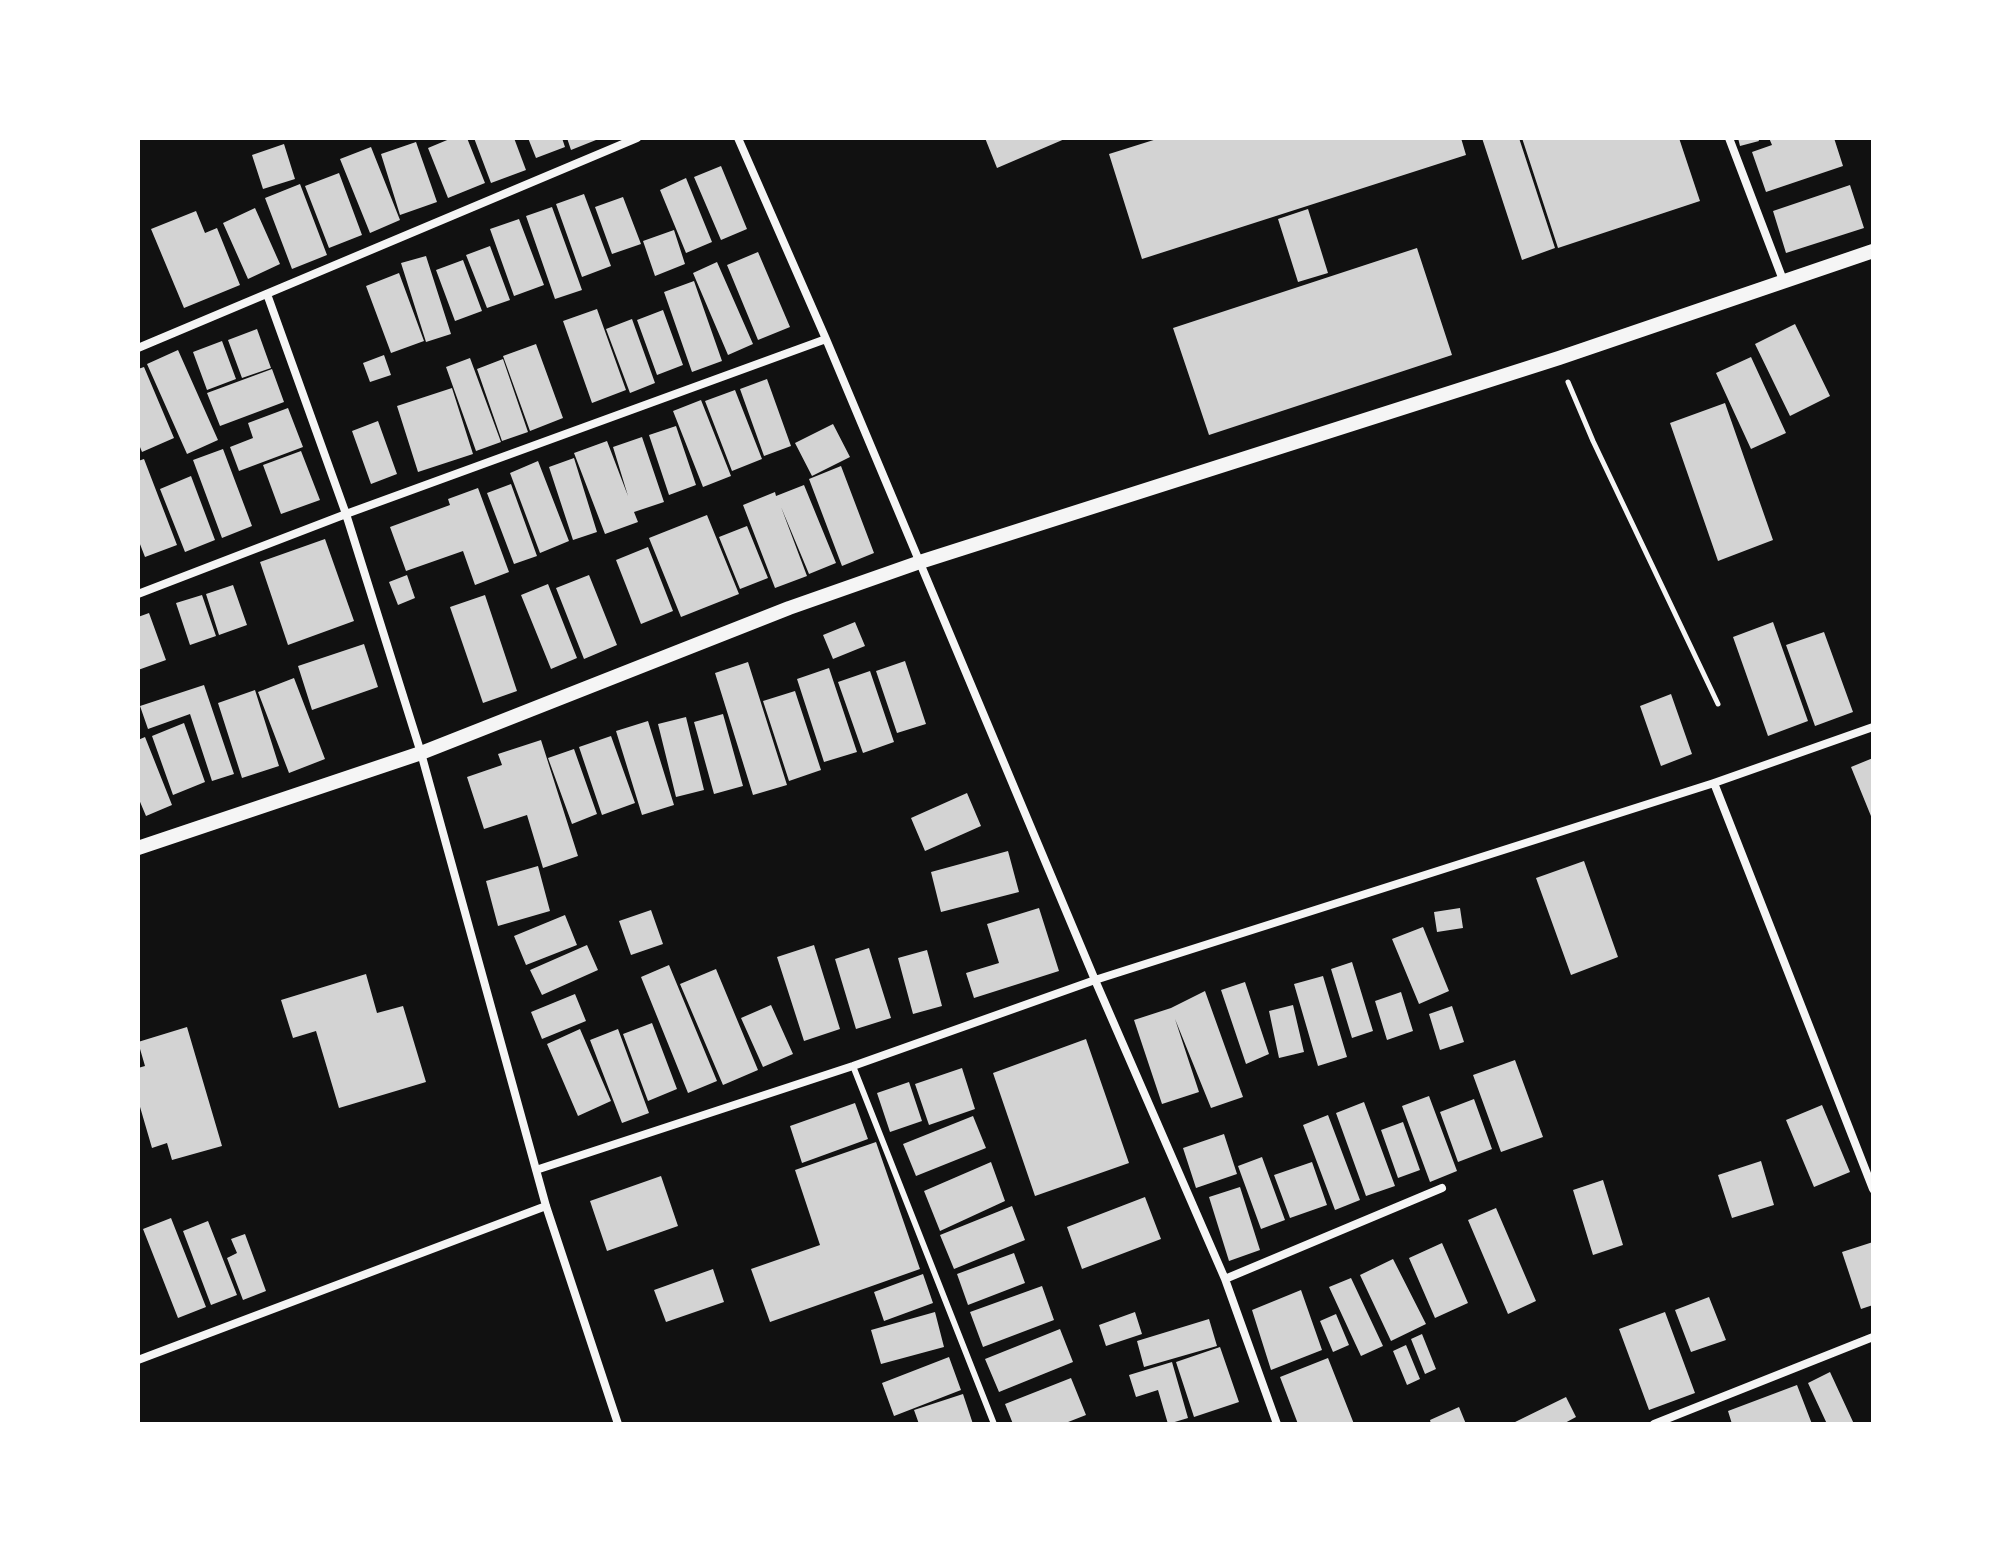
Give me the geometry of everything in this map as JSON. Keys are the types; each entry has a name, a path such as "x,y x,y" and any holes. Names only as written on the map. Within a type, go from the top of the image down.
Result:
{"street":[{"path":"138,348 637,138"},
{"path":"738,138 1225,1279 1277,1424"},
{"path":"1729,138 1783,280"},
{"path":"138,848 421,753 789,608 920,562 1559,358 1873,251"},
{"path":"267,294 346,514 421,753 546,1206 618,1424"},
{"path":"138,594 346,514 826,339"},
{"path":"536,1170 853,1066 1095,980 1714,783 1873,727"},
{"path":"1714,783 1873,1189"},
{"path":"1225,1279 1442,1188"},
{"path":"138,1360 546,1206"},
{"path":"1654,1424 1873,1337"}],"lane":[{"path":"853,1066 994,1424"}],"path":[{"path":"1559,358 1593,441 1718,704"}],"building":[{"path":"452,138 467,138 485,183 448,198 428,148"},
{"path":"474,138 514,138 526,170 491,183"},
{"path":"528,138 562,138 565,147 536,158"},
{"path":"567,138 601,138 571,150"},
{"path":"985,138 1067,138 997,168"},
{"path":"1160,138 1461,138 1466,155 1142,259 1109,154"},
{"path":"1482,138 1519,138 1555,248 1522,260"},
{"path":"1522,138 1679,138 1700,201 1558,248"},
{"path":"1738,138 1758,138 1759,141 1740,146"},
{"path":"1769,138 1834,138 1843,166 1766,192 1752,152 1772,145"},
{"path":"416,142 437,202 400,215 381,154"},
{"path":"284,144 295,179 263,189 252,155"},
{"path":"371,147 400,220 370,233 340,159"},
{"path":"721,166 747,229 721,240 694,177"},
{"path":"339,173 362,235 329,248 305,186"},
{"path":"686,178 712,242 686,253 660,190"},
{"path":"300,184 327,255 292,269 265,198"},
{"path":"1850,185 1864,228 1786,253 1773,211"},
{"path":"584,194 611,266 582,277 556,204"},
{"path":"623,197 641,244 612,254 595,207"},
{"path":"552,207 582,290 555,299 526,216"},
{"path":"255,208 280,264 248,279 223,223"},
{"path":"1308,209 1328,273 1298,282 1278,219"},
{"path":"196,211 205,233 217,228 240,285 184,308 151,229"},
{"path":"519,219 544,285 514,296 490,229"},
{"path":"674,230 685,264 655,276 643,241"},
{"path":"490,246 510,300 487,308 466,255"},
{"path":"1417,248 1452,355 1209,435 1173,328"},
{"path":"758,252 790,327 758,340 727,265"},
{"path":"426,256 451,334 426,342 401,263"},
{"path":"463,260 482,311 455,321 436,270"},
{"path":"717,262 753,344 728,355 693,273"},
{"path":"399,273 424,341 391,353 366,286"},
{"path":"694,281 722,361 692,372 664,292"},
{"path":"597,309 626,390 592,403 563,321"},
{"path":"663,310 683,365 657,375 637,320"},
{"path":"632,319 655,383 630,393 606,329"},
{"path":"1795,324 1830,396 1790,416 1755,344"},
{"path":"257,329 271,368 242,378 228,340"},
{"path":"222,341 236,379 207,390 193,352"},
{"path":"536,344 563,418 530,431 503,356"},
{"path":"178,350 218,440 187,454 147,364"},
{"path":"384,355 391,375 370,382 363,363"},
{"path":"1751,357 1786,433 1751,449 1716,373"},
{"path":"470,358 501,442 476,451 446,367"},
{"path":"503,359 528,432 502,441 477,369"},
{"path":"144,367 174,438 142,452 138,442 138,369"},
{"path":"272,369 284,402 220,426 207,393"},
{"path":"767,379 791,446 764,456 740,389"},
{"path":"452,388 473,454 418,472 397,406"},
{"path":"735,390 762,459 732,471 705,401"},
{"path":"701,400 731,476 703,487 673,411"},
{"path":"1725,403 1773,540 1718,561 1670,423"},
{"path":"288,408 303,447 239,471 230,447 253,438 248,423"},
{"path":"378,421 397,474 371,484 352,431"},
{"path":"833,424 850,457 812,476 795,443"},
{"path":"676,426 696,485 669,495 649,435"},
{"path":"642,437 664,502 634,512 638,522 605,534 574,453 607,441 628,496 613,447"},
{"path":"223,449 252,526 222,538 193,460"},
{"path":"301,451 320,500 281,514 263,465"},
{"path":"574,458 597,532 573,540 549,467"},
{"path":"144,459 177,545 145,557 138,539 138,461"},
{"path":"538,461 569,541 540,553 510,473"},
{"path":"841,466 874,553 842,566 809,479"},
{"path":"191,476 215,540 185,552 160,489"},
{"path":"511,484 537,556 514,564 487,493"},
{"path":"804,485 836,563 809,574 781,507 807,576 775,588 743,505"},
{"path":"478,488 509,572 475,585 463,551 406,571 390,527 450,505 448,499"},
{"path":"707,515 739,594 681,617 649,538"},
{"path":"747,526 768,578 740,589 719,537"},
{"path":"325,539 354,621 288,645 260,562"},
{"path":"648,547 673,611 641,624 616,560"},
{"path":"407,575 415,598 398,605 389,582"},
{"path":"589,575 617,645 584,659 556,588"},
{"path":"548,584 577,658 551,669 521,595"},
{"path":"233,585 247,625 219,635 206,594"},
{"path":"202,595 216,636 190,645 176,603"},
{"path":"485,595 517,691 483,703 450,607"},
{"path":"149,613 166,660 138,670 138,617"},
{"path":"855,622 865,646 833,659 823,635"},
{"path":"1773,622 1808,721 1768,736 1733,637"},
{"path":"1824,632 1853,712 1815,726 1786,645"},
{"path":"364,644 378,687 312,710 298,666"},
{"path":"905,661 926,724 897,733 876,671"},
{"path":"748,662 787,785 753,795 715,673"},
{"path":"829,668 857,752 824,762 797,679"},
{"path":"870,671 894,742 863,753 838,682"},
{"path":"294,678 325,759 289,773 258,692"},
{"path":"204,685 234,774 212,781 190,714 148,729 140,706"},
{"path":"255,690 279,766 242,778 218,703"},
{"path":"795,691 821,770 789,781 763,701"},
{"path":"1671,694 1692,754 1661,766 1640,706"},
{"path":"723,714 743,786 714,794 694,722"},
{"path":"686,717 704,790 676,797 658,724"},
{"path":"648,721 674,805 642,815 616,731"},
{"path":"184,723 205,782 173,795 152,736"},
{"path":"611,736 635,803 602,815 579,747"},
{"path":"145,737 172,805 146,816 138,797 138,740"},
{"path":"541,740 578,856 543,868 527,815 484,829 467,777 502,765 498,754"},
{"path":"574,749 597,814 572,824 548,758"},
{"path":"1873,758 1873,821 1851,767"},
{"path":"967,793 981,826 925,851 911,818"},
{"path":"1008,851 1019,892 941,912 931,872"},
{"path":"1584,861 1618,957 1571,975 1536,878"},
{"path":"538,866 550,911 498,926 486,881"},
{"path":"1039,908 1059,971 974,998 966,973 999,963 987,924"},
{"path":"1460,908 1463,928 1437,932 1434,912"},
{"path":"651,910 663,944 631,955 619,921"},
{"path":"565,915 577,945 526,965 514,936"},
{"path":"1423,927 1449,991 1419,1004 1392,939"},
{"path":"587,945 598,970 542,995 530,970"},
{"path":"814,945 840,1029 804,1041 777,957"},
{"path":"869,948 891,1018 856,1029 835,959"},
{"path":"927,950 942,1006 913,1014 898,958"},
{"path":"1352,962 1373,1031 1352,1038 1331,969"},
{"path":"669,965 717,1081 688,1093 641,977"},
{"path":"716,969 758,1070 723,1085 680,984"},
{"path":"366,974 377,1013 403,1006 426,1082 339,1108 316,1031 293,1038 281,1000"},
{"path":"1323,976 1347,1057 1318,1066 1294,984"},
{"path":"1245,982 1269,1054 1246,1064 1221,990"},
{"path":"1205,991 1243,1097 1211,1108 1175,1019 1199,1092 1162,1104 1134,1020 1171,1008"},
{"path":"1401,992 1413,1031 1387,1040 1375,1001"},
{"path":"575,994 586,1021 542,1039 531,1012"},
{"path":"771,1005 793,1054 763,1067 741,1018"},
{"path":"1293,1005 1304,1052 1279,1058 1269,1011"},
{"path":"1452,1006 1464,1042 1440,1050 1429,1014"},
{"path":"652,1023 677,1089 648,1101 623,1034"},
{"path":"187,1027 222,1146 172,1160 167,1143 152,1148 138,1100 138,1068 145,1066 138,1042"},
{"path":"580,1029 611,1101 578,1116 547,1044"},
{"path":"618,1029 649,1113 622,1123 590,1040"},
{"path":"1086,1039 1129,1163 1035,1196 993,1073"},
{"path":"1515,1060 1543,1137 1501,1152 1473,1075"},
{"path":"962,1068 975,1109 929,1125 915,1084"},
{"path":"909,1082 922,1121 890,1132 877,1093"},
{"path":"1429,1096 1457,1171 1430,1182 1402,1106"},
{"path":"1474,1099 1492,1149 1458,1162 1440,1112"},
{"path":"1364,1102 1395,1186 1366,1196 1336,1113"},
{"path":"855,1103 868,1139 802,1163 790,1126"},
{"path":"1822,1105 1850,1172 1814,1187 1786,1120"},
{"path":"1328,1115 1360,1200 1335,1210 1303,1125"},
{"path":"973,1116 986,1148 916,1176 903,1144"},
{"path":"1403,1122 1420,1170 1398,1178 1381,1130"},
{"path":"1224,1134 1237,1174 1196,1188 1183,1148"},
{"path":"876,1142 920,1269 770,1322 751,1269 820,1245 795,1170"},
{"path":"1262,1157 1285,1220 1261,1229 1238,1166"},
{"path":"1761,1161 1774,1205 1732,1218 1718,1175"},
{"path":"991,1162 1005,1201 940,1231 924,1191"},
{"path":"1312,1162 1327,1205 1290,1218 1274,1175"},
{"path":"661,1176 678,1226 607,1251 590,1201"},
{"path":"1603,1180 1623,1245 1593,1255 1573,1190"},
{"path":"1240,1187 1260,1250 1229,1261 1209,1197"},
{"path":"1145,1197 1161,1239 1082,1269 1067,1227"},
{"path":"1012,1206 1025,1240 954,1269 940,1235"},
{"path":"1496,1208 1536,1301 1508,1314 1468,1220"},
{"path":"171,1218 206,1307 178,1318 143,1229"},
{"path":"208,1221 237,1295 211,1305 183,1231"},
{"path":"245,1234 266,1291 243,1300 227,1258 237,1253 231,1239"},
{"path":"1873,1242 1873,1305 1861,1309 1842,1252"},
{"path":"1442,1243 1468,1303 1435,1318 1409,1258"},
{"path":"1014,1253 1025,1283 968,1305 957,1274"},
{"path":"1393,1259 1426,1324 1391,1341 1360,1275"},
{"path":"713,1269 724,1302 666,1322 654,1290"},
{"path":"923,1274 933,1303 884,1321 874,1292"},
{"path":"1351,1278 1383,1346 1361,1356 1329,1287"},
{"path":"1042,1286 1054,1320 983,1347 970,1312"},
{"path":"1301,1290 1322,1350 1271,1370 1252,1310"},
{"path":"1709,1297 1726,1340 1691,1352 1675,1310"},
{"path":"935,1312 944,1347 881,1364 871,1330"},
{"path":"1135,1312 1142,1334 1106,1346 1099,1325"},
{"path":"1665,1312 1695,1393 1649,1410 1619,1329"},
{"path":"1336,1314 1349,1345 1333,1352 1320,1321"},
{"path":"1209,1319 1217,1346 1144,1367 1137,1341"},
{"path":"1060,1329 1073,1362 999,1392 985,1359"},
{"path":"1422,1334 1436,1369 1425,1374 1411,1339"},
{"path":"1406,1345 1420,1379 1407,1385 1393,1351"},
{"path":"1220,1347 1239,1402 1194,1417 1176,1362"},
{"path":"949,1357 961,1390 894,1416 882,1383"},
{"path":"1328,1358 1354,1424 1298,1424 1280,1377"},
{"path":"1172,1362 1188,1418 1168,1424 1158,1390 1136,1397 1129,1375"},
{"path":"1830,1372 1854,1424 1827,1424 1808,1383"},
{"path":"1071,1378 1086,1415 1063,1424 1013,1424 1005,1404"},
{"path":"1797,1385 1812,1424 1732,1424 1728,1411"},
{"path":"963,1394 973,1424 919,1424 914,1410"},
{"path":"1566,1397 1576,1417 1563,1424 1511,1424"},
{"path":"1459,1407 1466,1424 1431,1424 1430,1420"}]}
